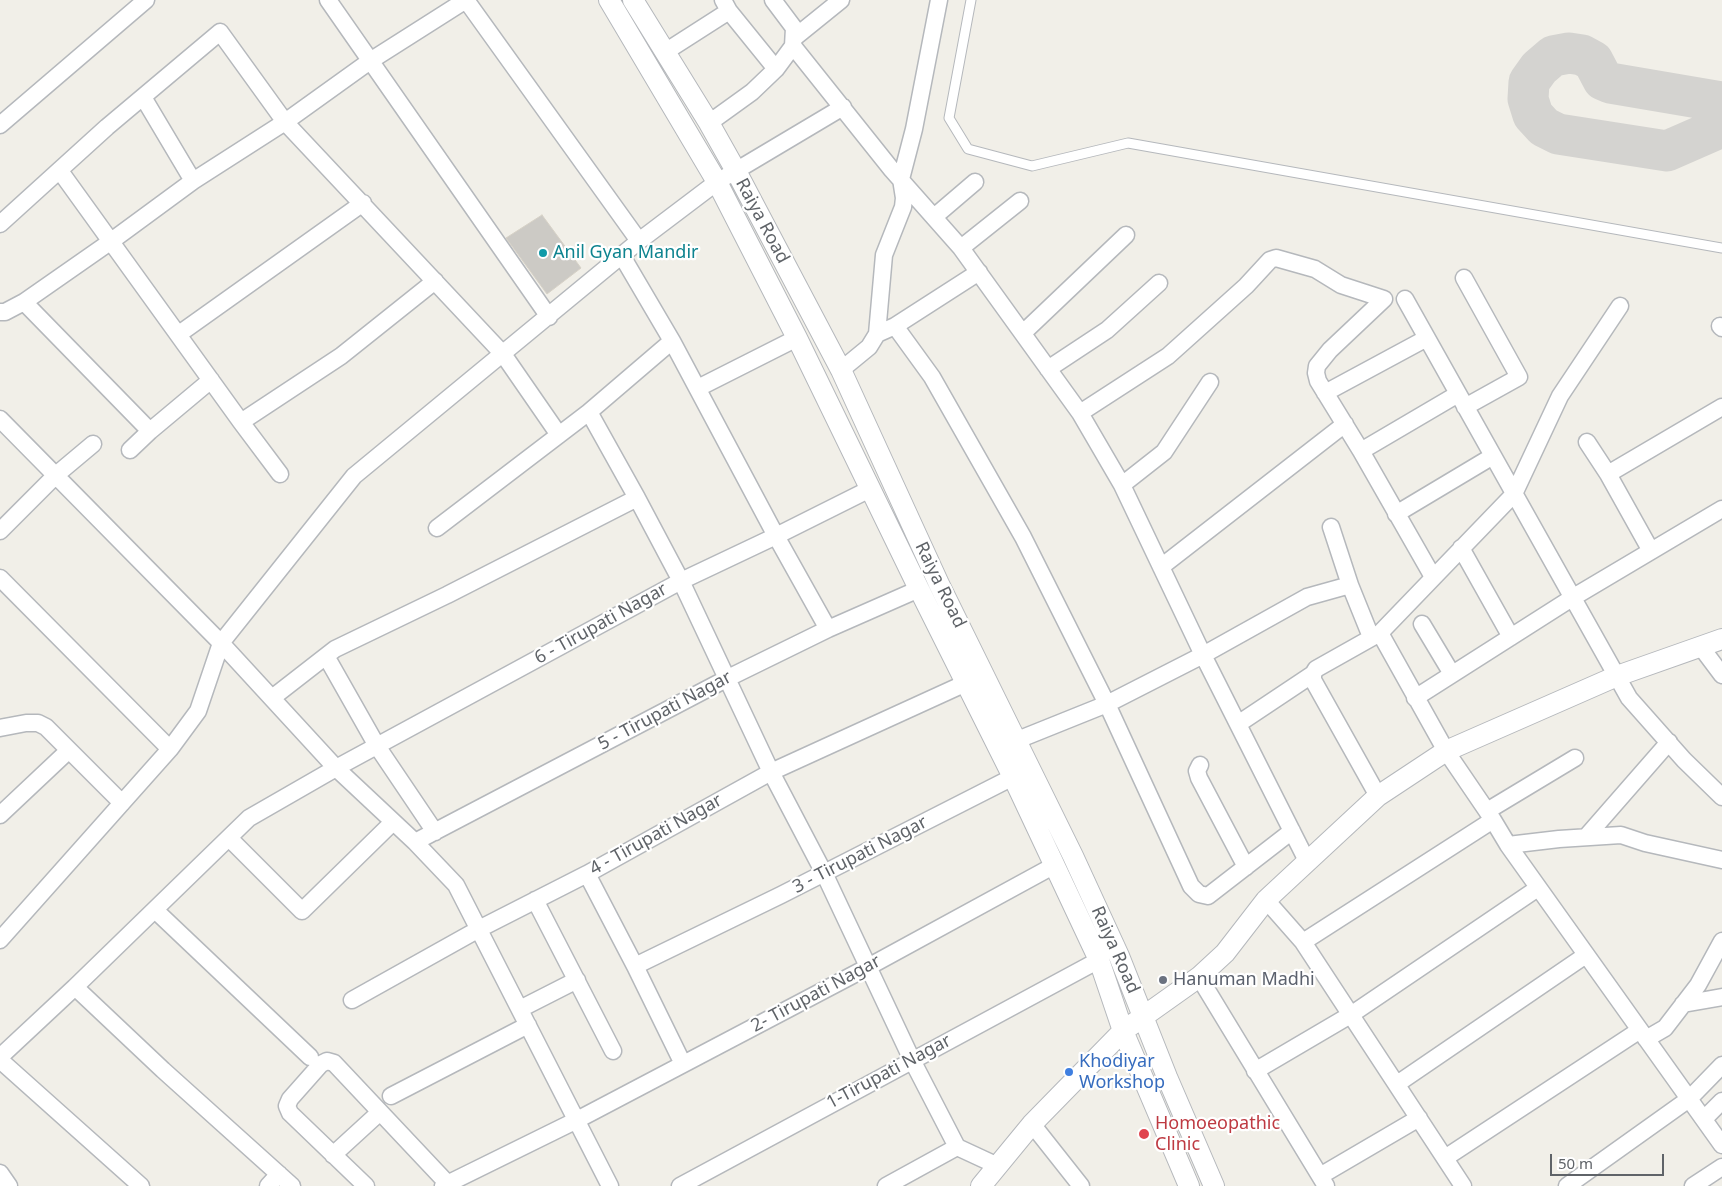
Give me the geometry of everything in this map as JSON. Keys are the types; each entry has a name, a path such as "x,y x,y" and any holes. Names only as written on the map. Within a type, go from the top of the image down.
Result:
{"street":[{"path":"0,124 146,0"},
{"path":"328,0 549,317"},
{"path":"0,312 5,312 24,302 110,242 192,181 285,122 370,61 466,0 639,241"},
{"name":"Raiya Road","path":"609,0 717,182 797,338 1013,777 1099,960 1123,1031 1189,1186"},
{"name":"Raiya Road","path":"634,0 736,171 841,370 939,584 1120,956 1167,1077 1214,1186"},
{"path":"773,0 794,28 794,42 901,180 961,248 1080,412 1122,485 1203,655 1307,861"},
{"path":"709,124 752,92 776,69 794,42 841,0"},
{"path":"841,370 869,347 877,334 884,254 903,207 904,198 901,180 914,129 939,0"},
{"path":"665,52 726,5 776,69"},
{"path":"0,224 107,128 220,32 285,122 503,354 559,435"},
{"path":"142,98 192,181"},
{"path":"0,940 170,749 198,711 221,643 354,476 639,241 717,182 843,107"},
{"path":"60,171 280,474"},
{"path":"934,217 975,182"},
{"path":"961,248 1020,201"},
{"path":"179,334 363,204"},
{"path":"1023,333 1126,235"},
{"path":"622,256 698,388 776,536 828,629"},
{"path":"1080,412 1168,356 1246,286 1270,260 1276,258 1315,269 1340,285 1384,299 1330,350 1317,366 1316,373 1318,381 1345,424 1433,577"},
{"path":"877,334 895,326 978,272"},
{"path":"1360,451 1461,400 1519,378 1464,278"},
{"path":"241,422 341,356 435,281"},
{"path":"1048,369 1108,330 1159,284"},
{"path":"1405,299 1629,698 1684,760 1722,796"},
{"path":"24,302 150,431"},
{"path":"1238,724 1312,674 1316,669 1376,635 1514,494 1560,396 1620,306"},
{"path":"895,326 932,377 1023,537 1107,704 1191,886 1199,894 1208,896 1292,831"},
{"path":"698,388 797,338"},
{"path":"1325,393 1427,338"},
{"path":"437,528 589,412 672,341"},
{"path":"130,450 211,380"},
{"path":"1122,485 1164,452 1210,382"},
{"path":"1608,474 1722,407"},
{"path":"589,412 681,580 771,772 824,873 912,1060 957,1147 998,1166"},
{"path":"0,419 221,643 336,768 415,842 456,885 610,1186"},
{"path":"1161,566 1345,424"},
{"path":"1587,442 1608,474 1651,551"},
{"path":"0,531 56,475 93,444"},
{"path":"1396,514 1492,456"},
{"name":"6 - Tirupati Nagar","path":"0,1058 248,818 681,580 776,536 870,489"},
{"path":"272,698 336,649 447,595 637,498"},
{"path":"1415,698 1572,598 1722,509"},
{"path":"1331,527 1350,585 1376,635 1446,751 1538,888 1722,1145"},
{"path":"1461,548 1511,637"},
{"path":"0,578 170,749"},
{"path":"998,748 1016,739 1107,704 1203,655 1307,597 1350,585"},
{"name":"5 - Tirupati Nagar","path":"415,842 728,678 828,629 919,589"},
{"path":"1422,624 1452,674"},
{"path":"981,1186 1032,1124 1123,1031 1198,977 1225,953 1266,900 1378,796 1446,751 1617,676 1722,639"},
{"path":"1701,646 1722,675"},
{"path":"326,656 377,746 435,832"},
{"path":"1312,674 1313,680 1378,796"},
{"name":"4 - Tirupati Nagar","path":"352,1000 479,929 587,874 771,772 966,683"},
{"path":"0,728 26,723 38,723 46,727 122,803"},
{"path":"1586,837 1669,742"},
{"path":"0,815 68,750"},
{"path":"1303,942 1575,758"},
{"path":"1200,765 1197,771 1199,778 1246,866"},
{"name":"3 - Tirupati Nagar","path":"635,966 1013,777"},
{"path":"229,838 302,911 393,822"},
{"path":"1508,845 1621,835 1645,843 1722,860"},
{"name":"2- Tirupati Nagar","path":"445,1185 577,1120 868,967 1055,865"},
{"path":"587,874 683,1064"},
{"path":"1255,1071 1352,1014 1538,888"},
{"path":"535,900 614,1051"},
{"path":"1266,900 1303,942 1463,1186"},
{"path":"155,910 310,1057"},
{"path":"1445,1158 1643,1035 1664,1028 1698,985 1722,941"},
{"path":"1397,1084 1586,955"},
{"name":"1-Tirupati Nagar","path":"680,1186 1099,960"},
{"path":"1198,977 1323,1181 1419,1118"},
{"path":"520,1009 576,980"},
{"path":"75,987 163,1070 292,1186"},
{"path":"1683,1004 1722,998"},
{"path":"391,1096 528,1025"},
{"path":"0,1058 141,1186"},
{"path":"366,1186 290,1113 287,1106 290,1099 321,1064 327,1061 334,1063 445,1185"},
{"path":"1567,1186 1585,1181 1689,1099 1722,1065"},
{"path":"1704,1119 1722,1101"},
{"path":"333,1155 380,1112"},
{"path":"1032,1124 1081,1186"},
{"path":"886,1186 957,1147"},
{"path":"0,1173 9,1186"},
{"path":"268,1186 279,1174"},
{"path":"1693,1186 1717,1176"}],"lane":[{"path":"971,0 949,118 968,149 1032,166 1128,143 1722,248"}],"building":[{"name":"Anil Gyan Mandir","path":"542,215 581,268 547,294 506,238"}],"taxiway":[{"path":"1722,102 1610,83 1603,80 1593,61 1582,55 1569,53 1553,56 1539,68 1529,82 1528,99 1533,115 1544,127 1558,134 1667,151 1722,127"}],"place":[{"name":"Anil Gyan Mandir","path":"543,253"},
{"name":"Hanuman Madhi","path":"1163,980"},
{"name":"Khodiyar Workshop","path":"1069,1072"},
{"name":"Homoeopathic Clinic","path":"1144,1134"}]}
